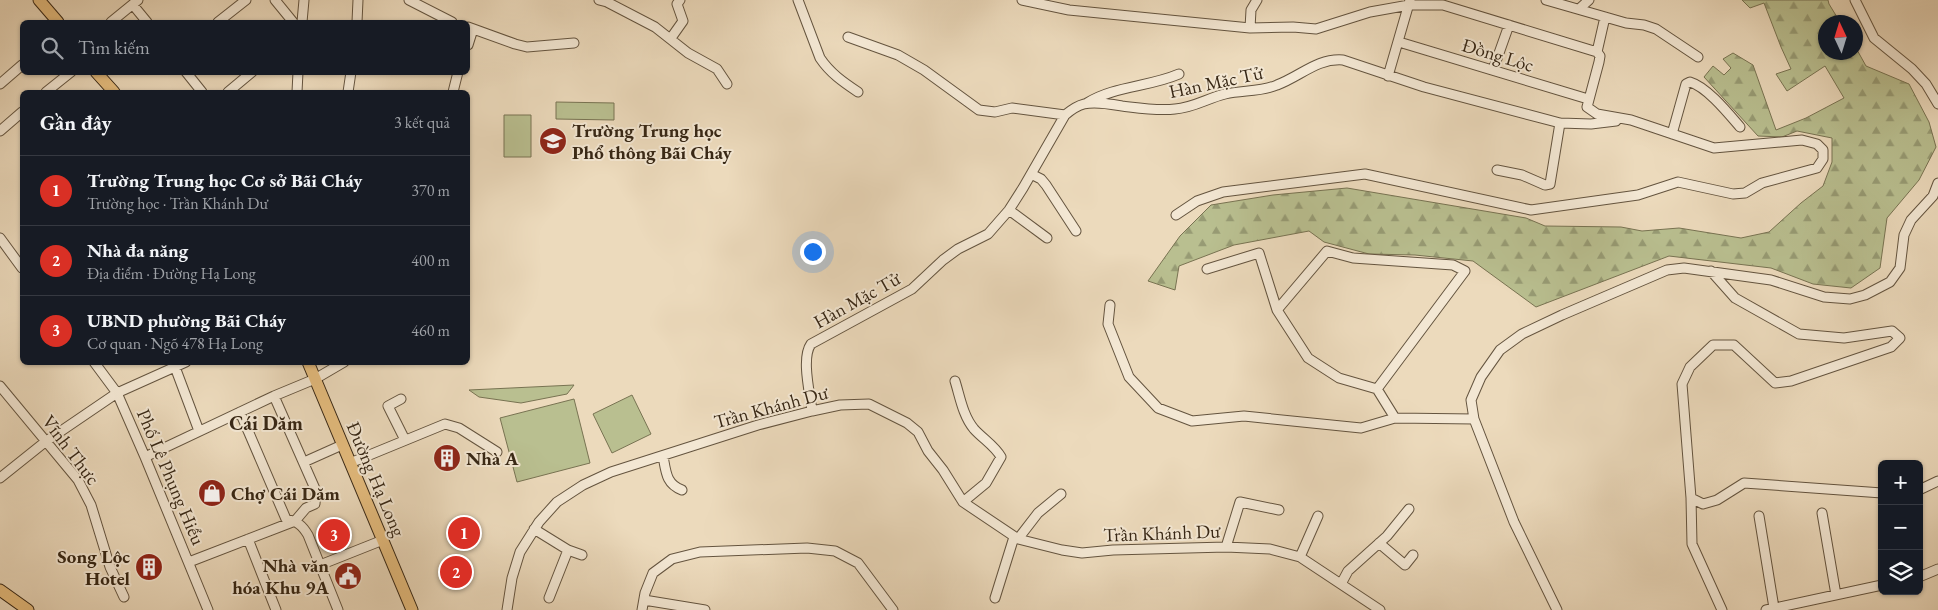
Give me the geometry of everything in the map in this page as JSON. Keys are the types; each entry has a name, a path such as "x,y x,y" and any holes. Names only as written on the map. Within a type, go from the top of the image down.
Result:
{"main road":[{"path":"39,0 54,20"},
{"path":"99,75 112,90"},
{"name":"Đường Hạ Long","path":"309,365 412,610"},
{"path":"0,590 28,610"}],"street":[{"path":"221,20 246,0"},
{"path":"275,0 291,20"},
{"path":"302,20 304,0"},
{"path":"357,20 358,0"},
{"path":"411,0 448,20"},
{"path":"599,0 626,11 671,38 688,53 717,69 727,84"},
{"path":"671,38 683,21 677,4 680,0"},
{"path":"798,0 820,58 840,80 858,92"},
{"path":"1022,0 1069,10 1250,28 1293,26 1316,29 1410,2 1443,5 1597,52"},
{"path":"1250,28 1251,10 1257,0"},
{"path":"1546,0 1626,23 1644,25 1656,29 1698,57"},
{"path":"1578,9 1590,0"},
{"path":"1855,0 1874,38 1912,69 1926,84 1938,104"},
{"path":"1388,76 1410,2"},
{"path":"114,20 136,3 145,20"},
{"path":"1176,215 1198,200 1223,192 1365,174 1531,210 1638,195 1678,182 1733,194 1745,192 1762,183 1817,168 1823,159 1822,150 1817,144 1802,140 1714,148 1631,120 1613,118 1590,110 1586,107 1599,62 1600,56 1597,52 1605,17"},
{"path":"1493,70 1509,25"},
{"path":"470,28 526,46 574,42"},
{"path":"848,37 898,55 924,70 979,110 995,112 1012,108 1064,115 1076,106 1112,91 1154,83 1179,74"},
{"name":"Đồng Lộc","path":"1399,42 1588,99"},
{"name":"Hàn Mặc Tử","path":"1086,103 1175,110 1227,93 1262,90 1278,85 1314,65 1333,59 1343,60 1424,87 1560,123 1591,124 1631,120"},
{"path":"0,84 20,68"},
{"path":"48,90 67,75"},
{"path":"188,75 200,90"},
{"path":"230,90 248,75"},
{"path":"297,90 298,75"},
{"path":"348,90 351,75"},
{"path":"454,90 457,75"},
{"path":"1672,134 1686,84 1690,82 1697,84 1740,126"},
{"name":"Hàn Mặc Tử","path":"812,410 806,367 807,350 811,344 912,289 943,260 958,249 988,234 1009,210 1064,115"},
{"path":"0,130 20,119"},
{"path":"1497,170 1522,175 1545,184 1550,184 1560,123"},
{"path":"1031,174 1041,179 1046,185 1076,231"},
{"path":"1556,610 1514,522 1474,419 1471,400 1481,377 1500,350 1522,334 1667,270 1684,268 1771,280 1824,298 1865,296 1890,282 1900,268 1904,235 1911,220 1933,196 1938,183"},
{"path":"1009,210 1047,238"},
{"path":"0,238 20,265"},
{"path":"1277,310 1327,252 1353,258 1454,265 1465,271 1376,389"},
{"path":"1207,269 1259,253 1277,310 1308,358 1339,378 1376,389 1395,418"},
{"path":"1710,271 1735,298 1799,334 1844,338 1892,331 1900,338 1891,347 1791,381 1775,383 1734,345 1713,345 1690,368 1682,384 1691,498 1692,544 1722,610"},
{"path":"1110,305 1108,324 1129,377 1158,408 1192,421 1244,416 1361,428 1395,418 1474,419"},
{"name":"Phố Lê Phụng Hiểu","path":"96,365 117,393 146,457 208,610"},
{"path":"0,478 46,442 117,393 179,365"},
{"path":"146,457 274,396 315,379 339,365"},
{"path":"175,367 199,431"},
{"path":"956,381 966,416 972,427 998,450 1002,458 986,483 963,502"},
{"name":"Vĩnh Thực","path":"0,386 78,480 91,505 110,567 124,597"},
{"path":"189,562 295,521 306,508 315,504 316,491 274,396"},
{"path":"401,399 388,406 405,440"},
{"name":"Trần Khánh Dư","path":"507,610 512,578 520,552 534,529 556,502 583,485 611,472 758,425 812,410 840,405 869,404 907,423 918,432 928,451 943,470 963,502 1016,538 1062,550 1082,553 1113,550 1270,549 1300,557 1380,610"},
{"path":"240,412 286,519 301,525 308,535 338,610"},
{"path":"350,463 446,424 459,428 496,452"},
{"path":"304,462 342,445"},
{"path":"663,456 667,480 674,487 682,490"},
{"path":"1923,488 1938,481"},
{"path":"1691,498 1703,504 1717,500 1744,483 1878,493"},
{"path":"995,598 1016,538 1038,513 1060,494"},
{"path":"1226,548 1240,502 1279,510"},
{"path":"1341,584 1348,571 1379,543 1409,509"},
{"path":"1822,512 1836,595"},
{"path":"1300,557 1318,516"},
{"path":"1759,516 1770,609 1878,586"},
{"path":"534,529 568,550 582,555"},
{"path":"248,539 276,610"},
{"path":"320,565 383,540"},
{"path":"1379,543 1404,565 1413,555"},
{"path":"642,610 653,573 672,559 700,552 807,548 835,551 858,563 893,610"},
{"path":"549,598 568,550"},
{"path":"1923,575 1938,569"},
{"path":"644,600 705,610"}],"green space":[{"path":"1742,0 1828,0 1836,15 1818,15 1818,60 1863,60 1866,66 1909,84 1929,122 1936,147 1919,180 1887,218 1880,268 1851,288 1813,284 1771,268 1669,256 1536,307 1473,261 1415,255 1369,254 1324,242 1309,231 1234,245 1179,266 1175,290 1148,281 1180,236 1211,205 1273,195 1347,188 1526,218 1545,226 1621,227 1642,231 1679,228 1741,238 1769,232 1823,186 1832,162 1832,138 1797,131 1782,137 1758,136 1704,77 1713,66 1724,75 1731,68 1723,59 1733,53 1753,65 1776,130 1806,118 1844,98 1825,66 1787,91 1776,74 1791,69 1764,3 1750,8"},
{"path":"556,102 614,103 614,120 556,119"},
{"path":"504,115 531,115 531,157 504,157"},
{"path":"574,385 567,394 521,403 479,397 469,390"},
{"path":"632,395 651,434 612,453 593,414"},
{"path":"574,399 590,463 517,482 500,418"}],"place":[{"name":"Trường Trung học Phổ thông Bãi Cháy","path":"553,141"},
{"name":"Nhà A","path":"447,458"},
{"name":"Chợ Cái Dăm","path":"212,493"},
{"name":"Trường Trung học Cơ sở Bãi Cháy","path":"464,533"},
{"name":"UBND phường Bãi Cháy","path":"334,535"},
{"name":"Song Lộc Hotel","path":"149,567"},
{"name":"Nhà đa năng","path":"456,572"},
{"name":"Nhà văn hóa Khu 9A","path":"348,576"}],"district":[{"name":"Cái Dăm","path":"266,423"}]}
